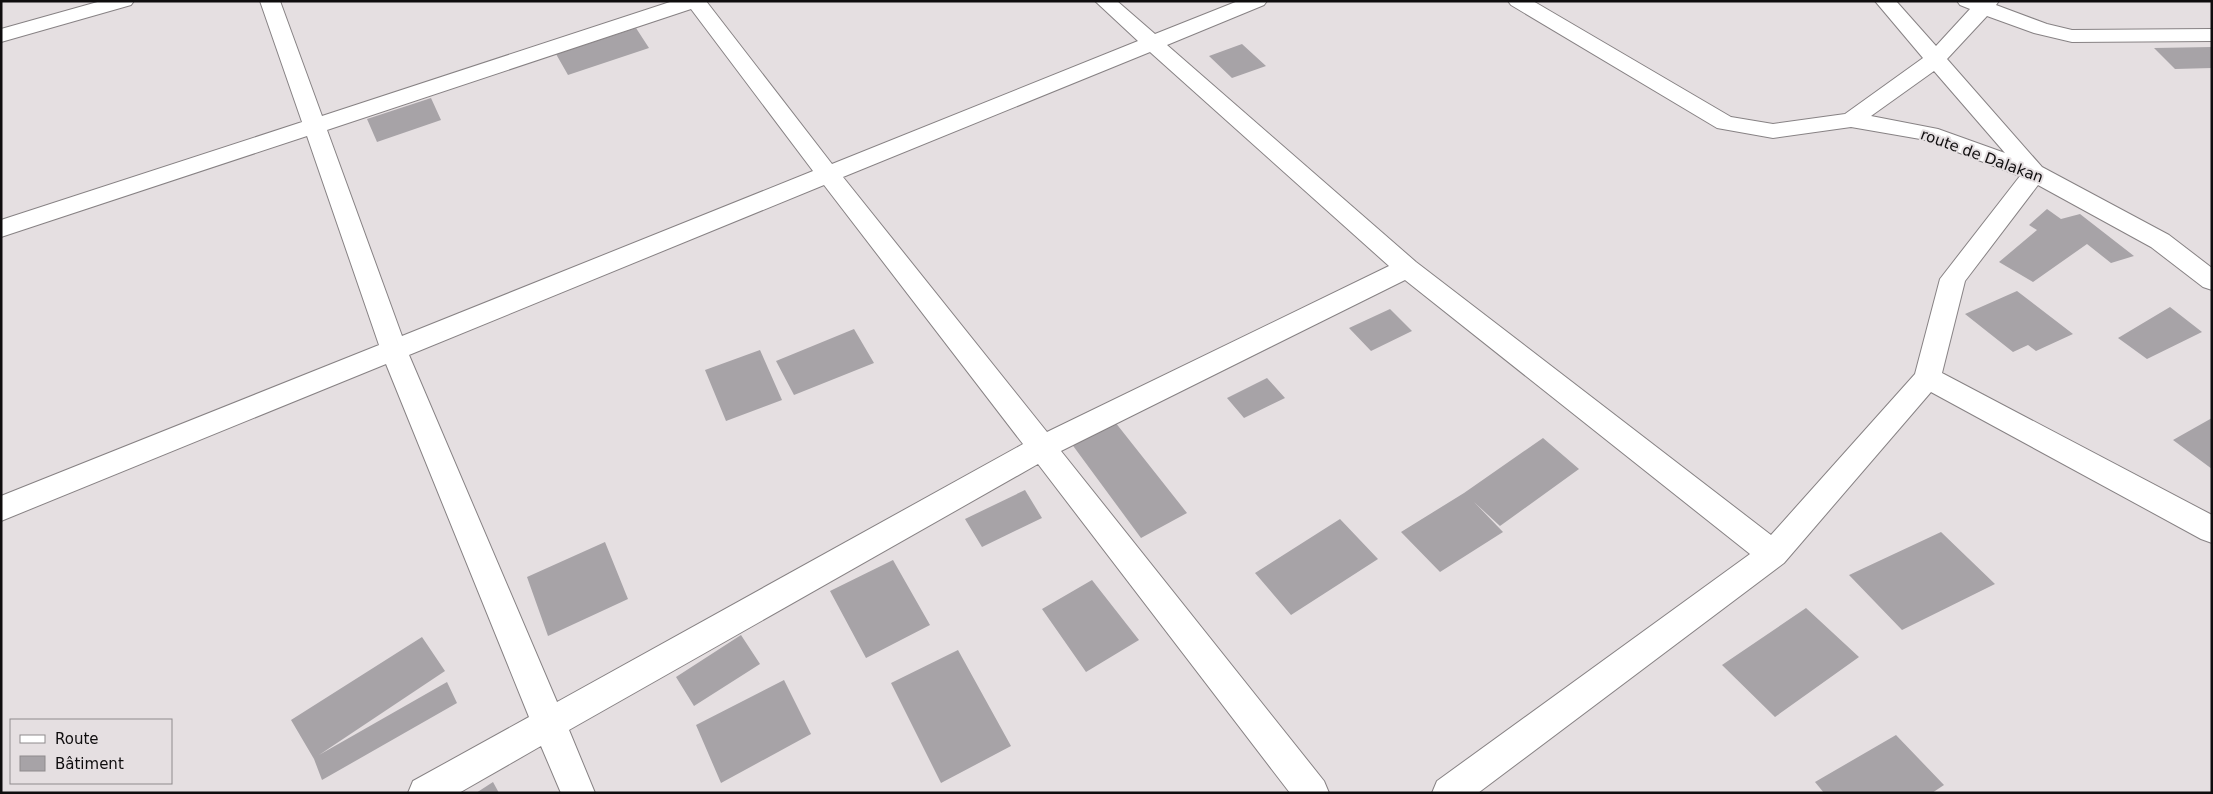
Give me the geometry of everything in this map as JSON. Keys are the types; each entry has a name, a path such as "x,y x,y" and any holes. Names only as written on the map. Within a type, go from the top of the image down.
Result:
{"street":[{"path":"1,36 124,1"},
{"path":"270,1 394,351 578,793"},
{"path":"1,229 695,1 1041,448 1312,793"},
{"path":"1104,1 1407,268 1772,554"},
{"path":"1,509 828,174 1153,45 1256,1"},
{"name":"route de Dalakan","path":"1518,1 1726,123 1773,131 1851,120 1930,134 2035,173 2160,240 2212,281"},
{"path":"1449,793 1772,554 1927,378 1954,279 2035,173 1884,1"},
{"path":"1851,120 1935,60 1980,3 2042,29 2072,36 2212,35"},
{"path":"425,793 1041,448 1407,268"},
{"path":"1927,378 2212,530"}],"building":[{"path":"636,28 649,48 568,75 556,54"},
{"path":"1242,44 1266,66 1232,78 1209,56"},
{"path":"2212,47 2212,68 2175,69 2154,48"},
{"path":"431,98 441,120 377,142 367,119"},
{"path":"2047,209 2061,219 2080,214 2134,256 2111,263 2087,244 2033,282 1999,262 2037,230 2029,225"},
{"path":"2017,291 2073,334 2036,351 2028,345 2013,352 1965,314"},
{"path":"2170,307 2202,332 2147,359 2118,338"},
{"path":"1390,309 1412,331 1371,351 1349,328"},
{"path":"854,329 874,363 794,395 776,361"},
{"path":"760,350 782,400 726,421 705,370"},
{"path":"1267,378 1285,398 1244,418 1227,398"},
{"path":"2212,418 2212,469 2173,440"},
{"path":"1115,422 1187,513 1141,538 1071,443"},
{"path":"1543,438 1579,469 1500,526 1474,502 1503,532 1440,572 1401,532 1464,493"},
{"path":"1025,490 1042,518 982,547 965,519"},
{"path":"1340,519 1378,559 1291,615 1255,573"},
{"path":"1941,532 1995,584 1902,630 1849,575"},
{"path":"605,542 628,599 548,636 527,577"},
{"path":"893,560 930,625 866,658 830,591"},
{"path":"1092,580 1139,640 1086,672 1042,609"},
{"path":"1806,608 1859,657 1775,717 1722,665"},
{"path":"741,635 760,664 694,706 676,677"},
{"path":"422,637 445,671 319,755 447,682 457,703 322,780 314,759 291,720"},
{"path":"958,650 1011,746 941,783 891,683"},
{"path":"784,680 811,734 721,783 696,725"},
{"path":"1896,735 1944,785 1932,793 1824,793 1815,782"},
{"path":"493,782 499,793 476,793"}]}
